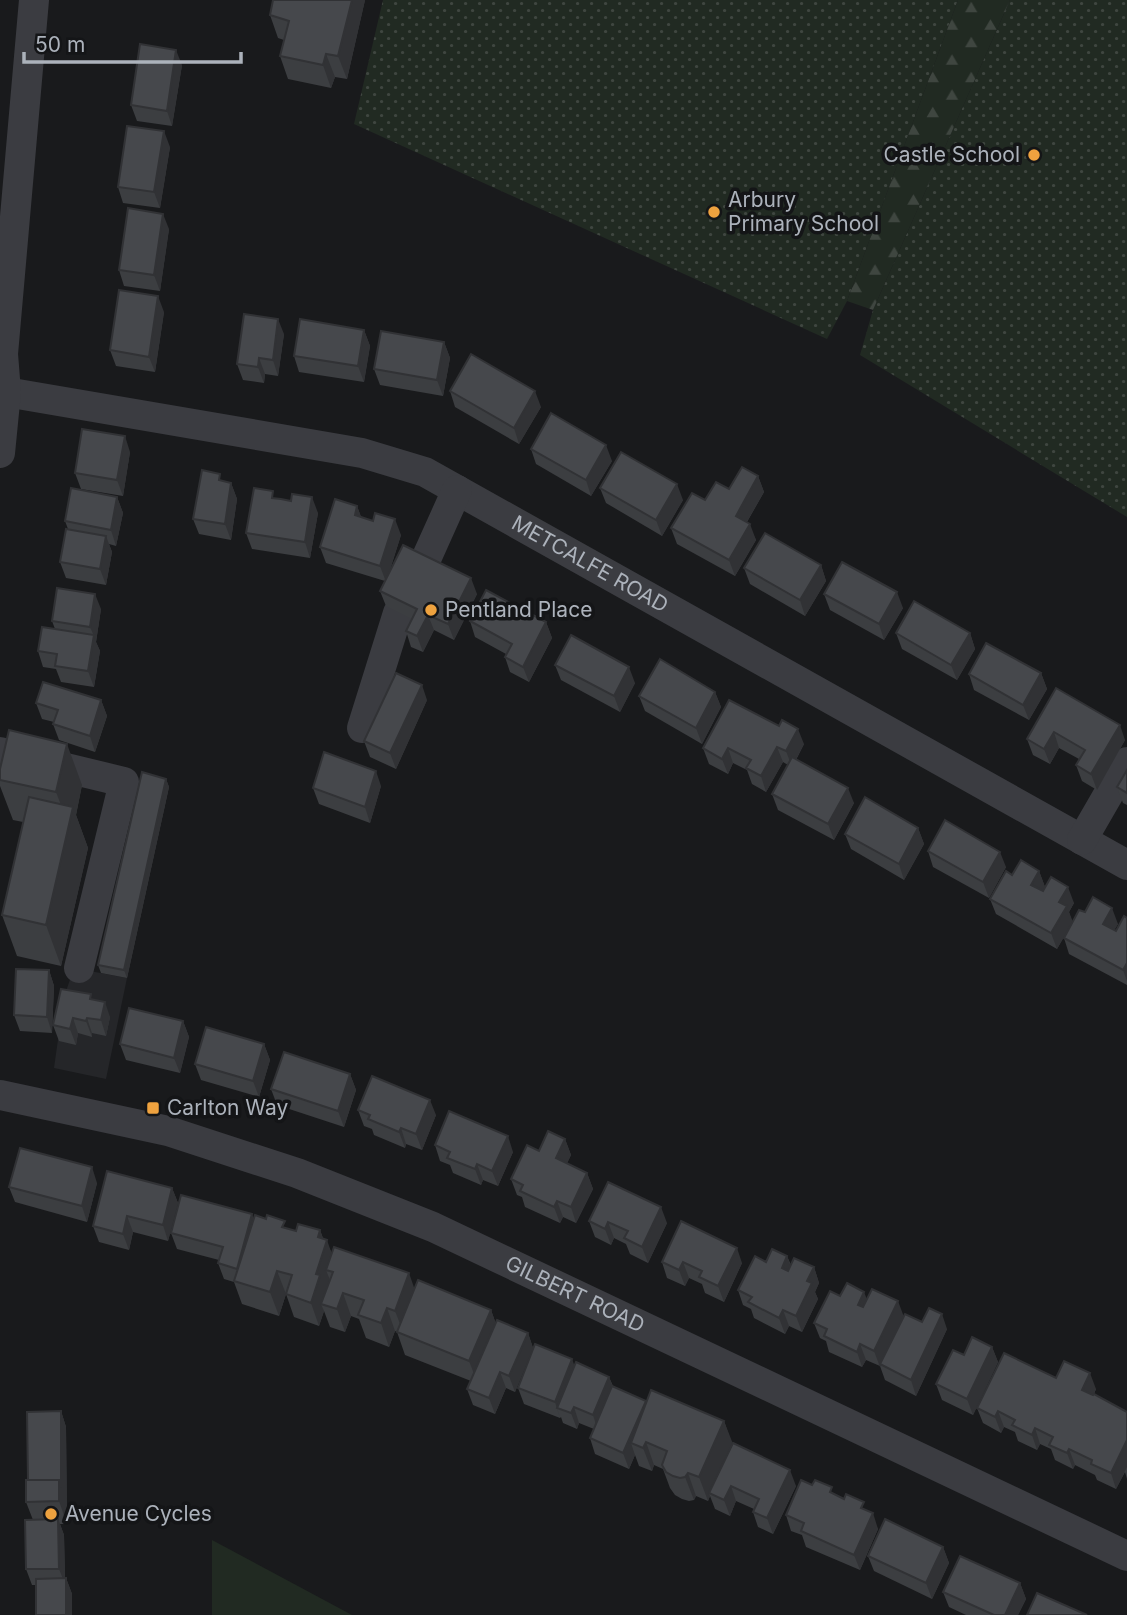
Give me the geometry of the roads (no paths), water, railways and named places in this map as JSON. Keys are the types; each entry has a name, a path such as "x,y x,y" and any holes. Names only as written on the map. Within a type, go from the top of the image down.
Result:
{"street":[{"path":"0,453 6,392 3,354 4,298 34,0"},
{"name":"METCALFE ROAD","path":"6,392 362,453 425,472 1127,865"},
{"path":"422,568 457,490"},
{"path":"362,728 398,613"},
{"path":"0,752 124,782 79,968"},
{"path":"1082,840 1127,762"},
{"name":"GILBERT ROAD","path":"0,1095 168,1131 297,1173 433,1227 1127,1556"}],"place":[{"name":"Castle School","path":"1034,155"},
{"name":"Arbury Primary School","path":"714,212"},
{"name":"Pentland Place","path":"431,610"},
{"name":"Carlton Way","path":"153,1108"},
{"name":"Avenue Cycles","path":"51,1514"}]}
